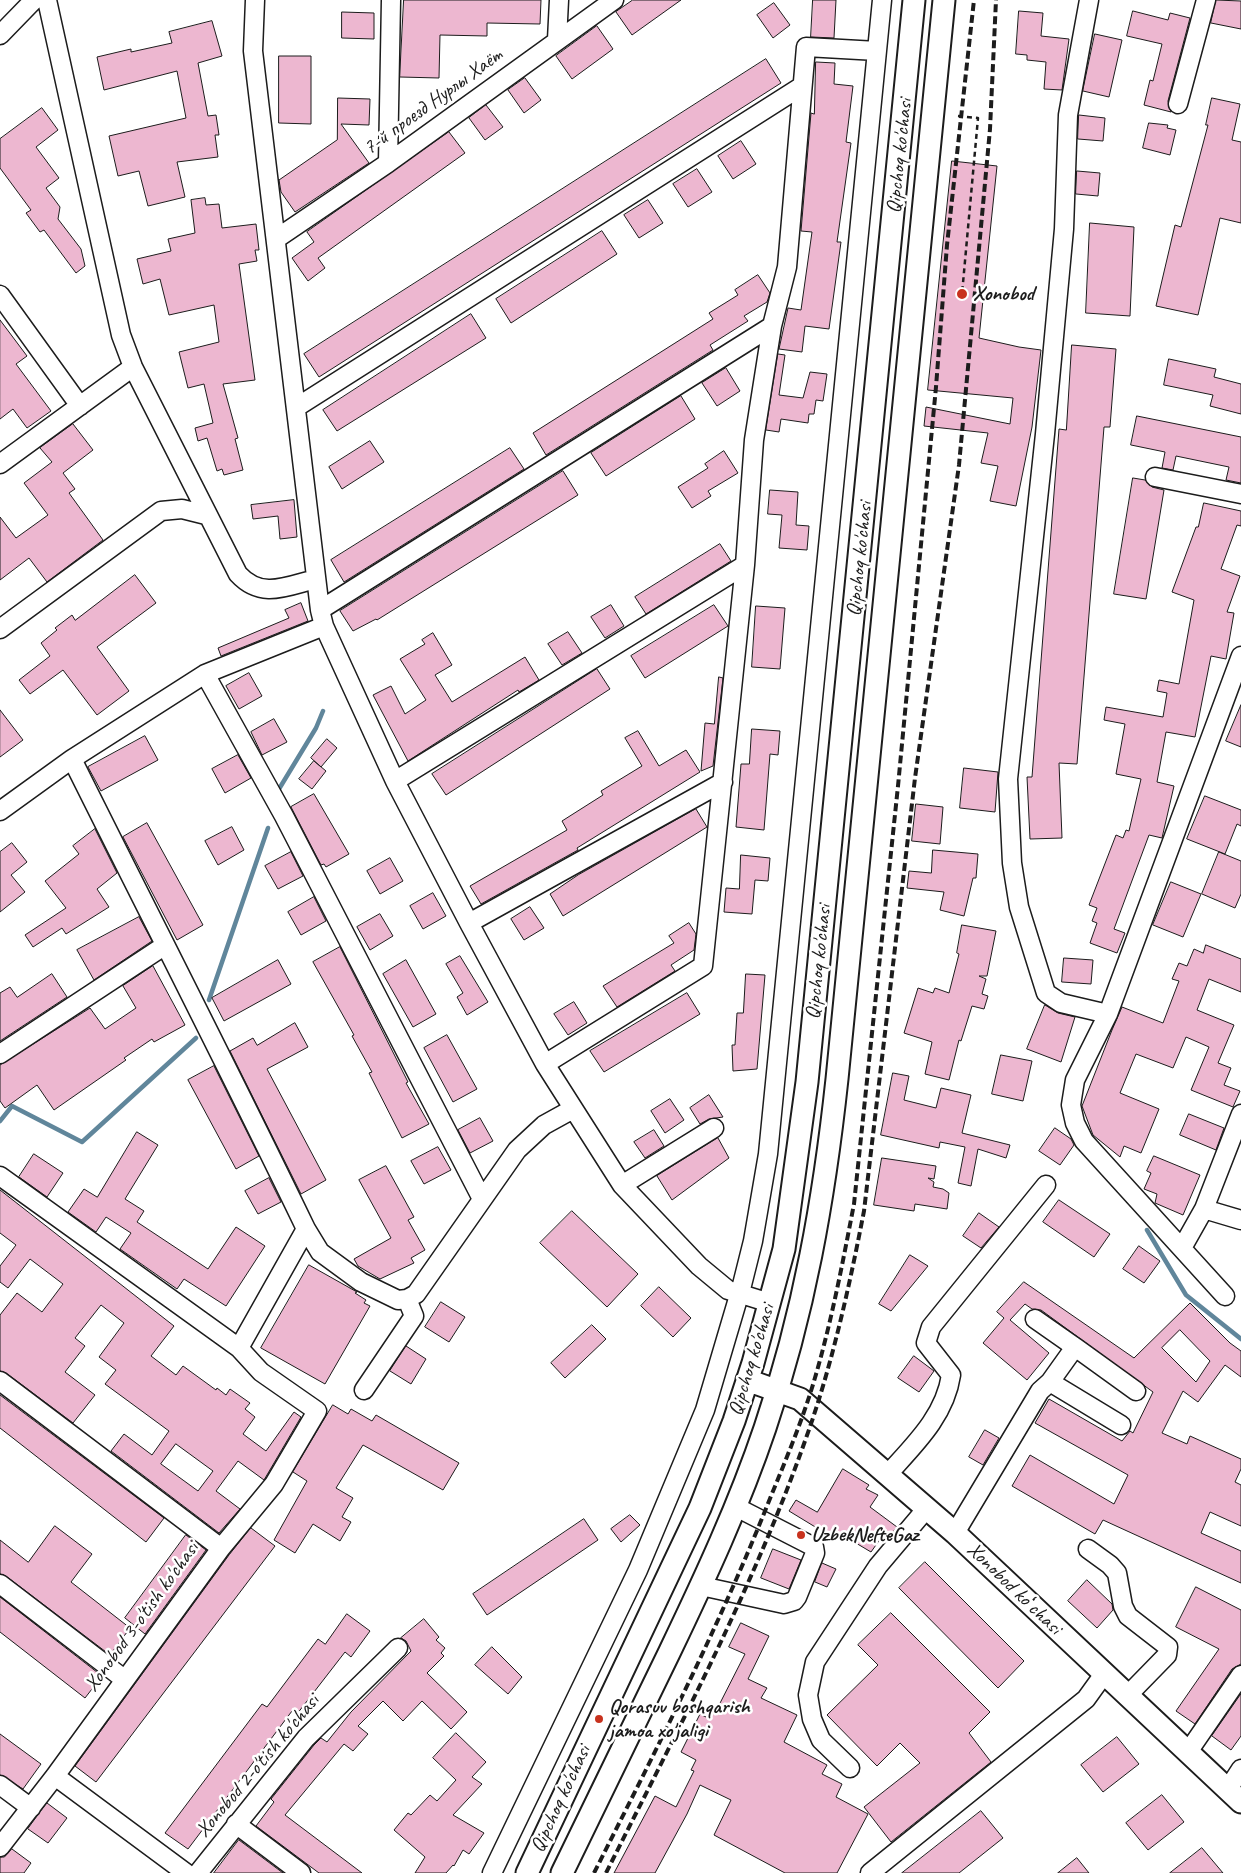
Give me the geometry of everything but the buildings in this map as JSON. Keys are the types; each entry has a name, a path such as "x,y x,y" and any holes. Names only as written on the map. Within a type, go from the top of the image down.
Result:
{"main road":[{"name":"Qipchoq ko'chasi","path":"527,1873 700,1508 748,1380 784,1249 801,1138 914,0"},
{"name":"Qipchoq ko'chasi","path":"562,1873 701,1586 736,1506 777,1390 800,1312 824,1195 944,0"},
{"path":"770,1303 800,1312"},
{"name":"Xonobod koʻchasi","path":"748,1380 800,1399 888,1474 955,1533 1234,1795"}],"street":[{"path":"0,35 34,0"},
{"path":"47,0 121,335 133,368 206,515 238,574 253,587 269,590 316,579"},
{"path":"255,0 253,52 322,618 395,781 470,923 545,1064 622,1185 699,1266 728,1290 770,1303"},
{"path":"388,163 390,0"},
{"path":"557,40 559,0"},
{"name":"7-й проезд Нурлы Хаёт","path":"276,239 388,163 614,0"},
{"path":"492,1873 656,1530 705,1410 740,1294 753,1241 768,1154 882,0"},
{"path":"1088,0 1068,115 1064,229 1046,434 1008,779 1012,864 1019,907 1046,993 1061,1003 1108,1014"},
{"path":"1178,104 1206,0"},
{"path":"545,1064 703,966 745,565 754,440 772,326 787,267 806,47 877,52"},
{"path":"297,407 802,86"},
{"path":"0,295 80,406"},
{"path":"0,810 72,759 206,674 322,618 772,326"},
{"path":"0,464 133,368"},
{"path":"1155,477 1241,494"},
{"path":"0,629 161,512 182,509 206,515"},
{"path":"395,781 745,565"},
{"path":"1225,1296 1084,1140 1075,1124 1071,1105 1075,1080 1108,1014 1241,656"},
{"path":"206,674 284,816 482,1198"},
{"path":"72,759 164,946 221,1052 306,1229 320,1252 361,1282 390,1298 398,1300 408,1299 423,1286 482,1198 517,1150 544,1125 573,1109"},
{"path":"470,923 723,782"},
{"path":"0,1054 164,946"},
{"path":"1182,1248 1204,1209 1241,1114"},
{"path":"622,1185 714,1128"},
{"path":"0,1176 239,1348 306,1229"},
{"path":"888,1474 930,1428 949,1391 951,1375 926,1343 931,1327 1046,1185"},
{"path":"1204,1209 1241,1220"},
{"path":"364,1390 414,1316 408,1299"},
{"path":"1035,1319 1136,1391"},
{"path":"955,1533 1040,1391 1050,1382 1074,1347"},
{"name":"Xonobod 3-o'tish ko'chasi","path":"0,1847 55,1776 221,1548 274,1484 317,1411 261,1372 239,1348"},
{"path":"0,1381 221,1548"},
{"path":"1050,1382 1121,1425"},
{"path":"701,1586 784,1604 794,1601 797,1597 815,1554 814,1547 736,1506"},
{"path":"850,1768 821,1740 812,1719 808,1695 815,1662 878,1566 926,1508"},
{"path":"1088,1549 1110,1565 1117,1573 1123,1606 1128,1616 1168,1647 1167,1656 1127,1696"},
{"path":"0,1584 124,1679"},
{"name":"Xonobod 2-o'tish ko'chasi","path":"198,1873 306,1738 398,1648"},
{"path":"870,1873 1086,1699 1104,1674"},
{"path":"1188,1752 1241,1675"},
{"path":"1234,1795 1241,1769"},
{"path":"55,1776 186,1873"},
{"path":"0,1785 31,1808"},
{"path":"236,1824 301,1873"}],"path":[{"path":"958,116 978,118 962,294"}],"waterway":[{"path":"279,789 316,728 323,711"},
{"path":"209,1000 268,828"},
{"path":"0,1121 12,1106 82,1142 196,1038"},
{"path":"1147,1230 1186,1295 1241,1339"}],"railway":[{"path":"594,1873 705,1649 765,1511 811,1391 830,1321 840,1274 854,1204 898,786 936,387 947,245 974,0"},
{"path":"606,1873 712,1660 762,1552 815,1413 839,1327 852,1269 864,1211 915,778 959,465 990,129 996,0"}],"place":[{"name":"Xonobod","path":"962,294"},
{"name":"UzbekNefteGaz","path":"801,1535"},
{"name":"Qorasuv boshqarish jamoa xo'jaligi","path":"599,1719"}]}
